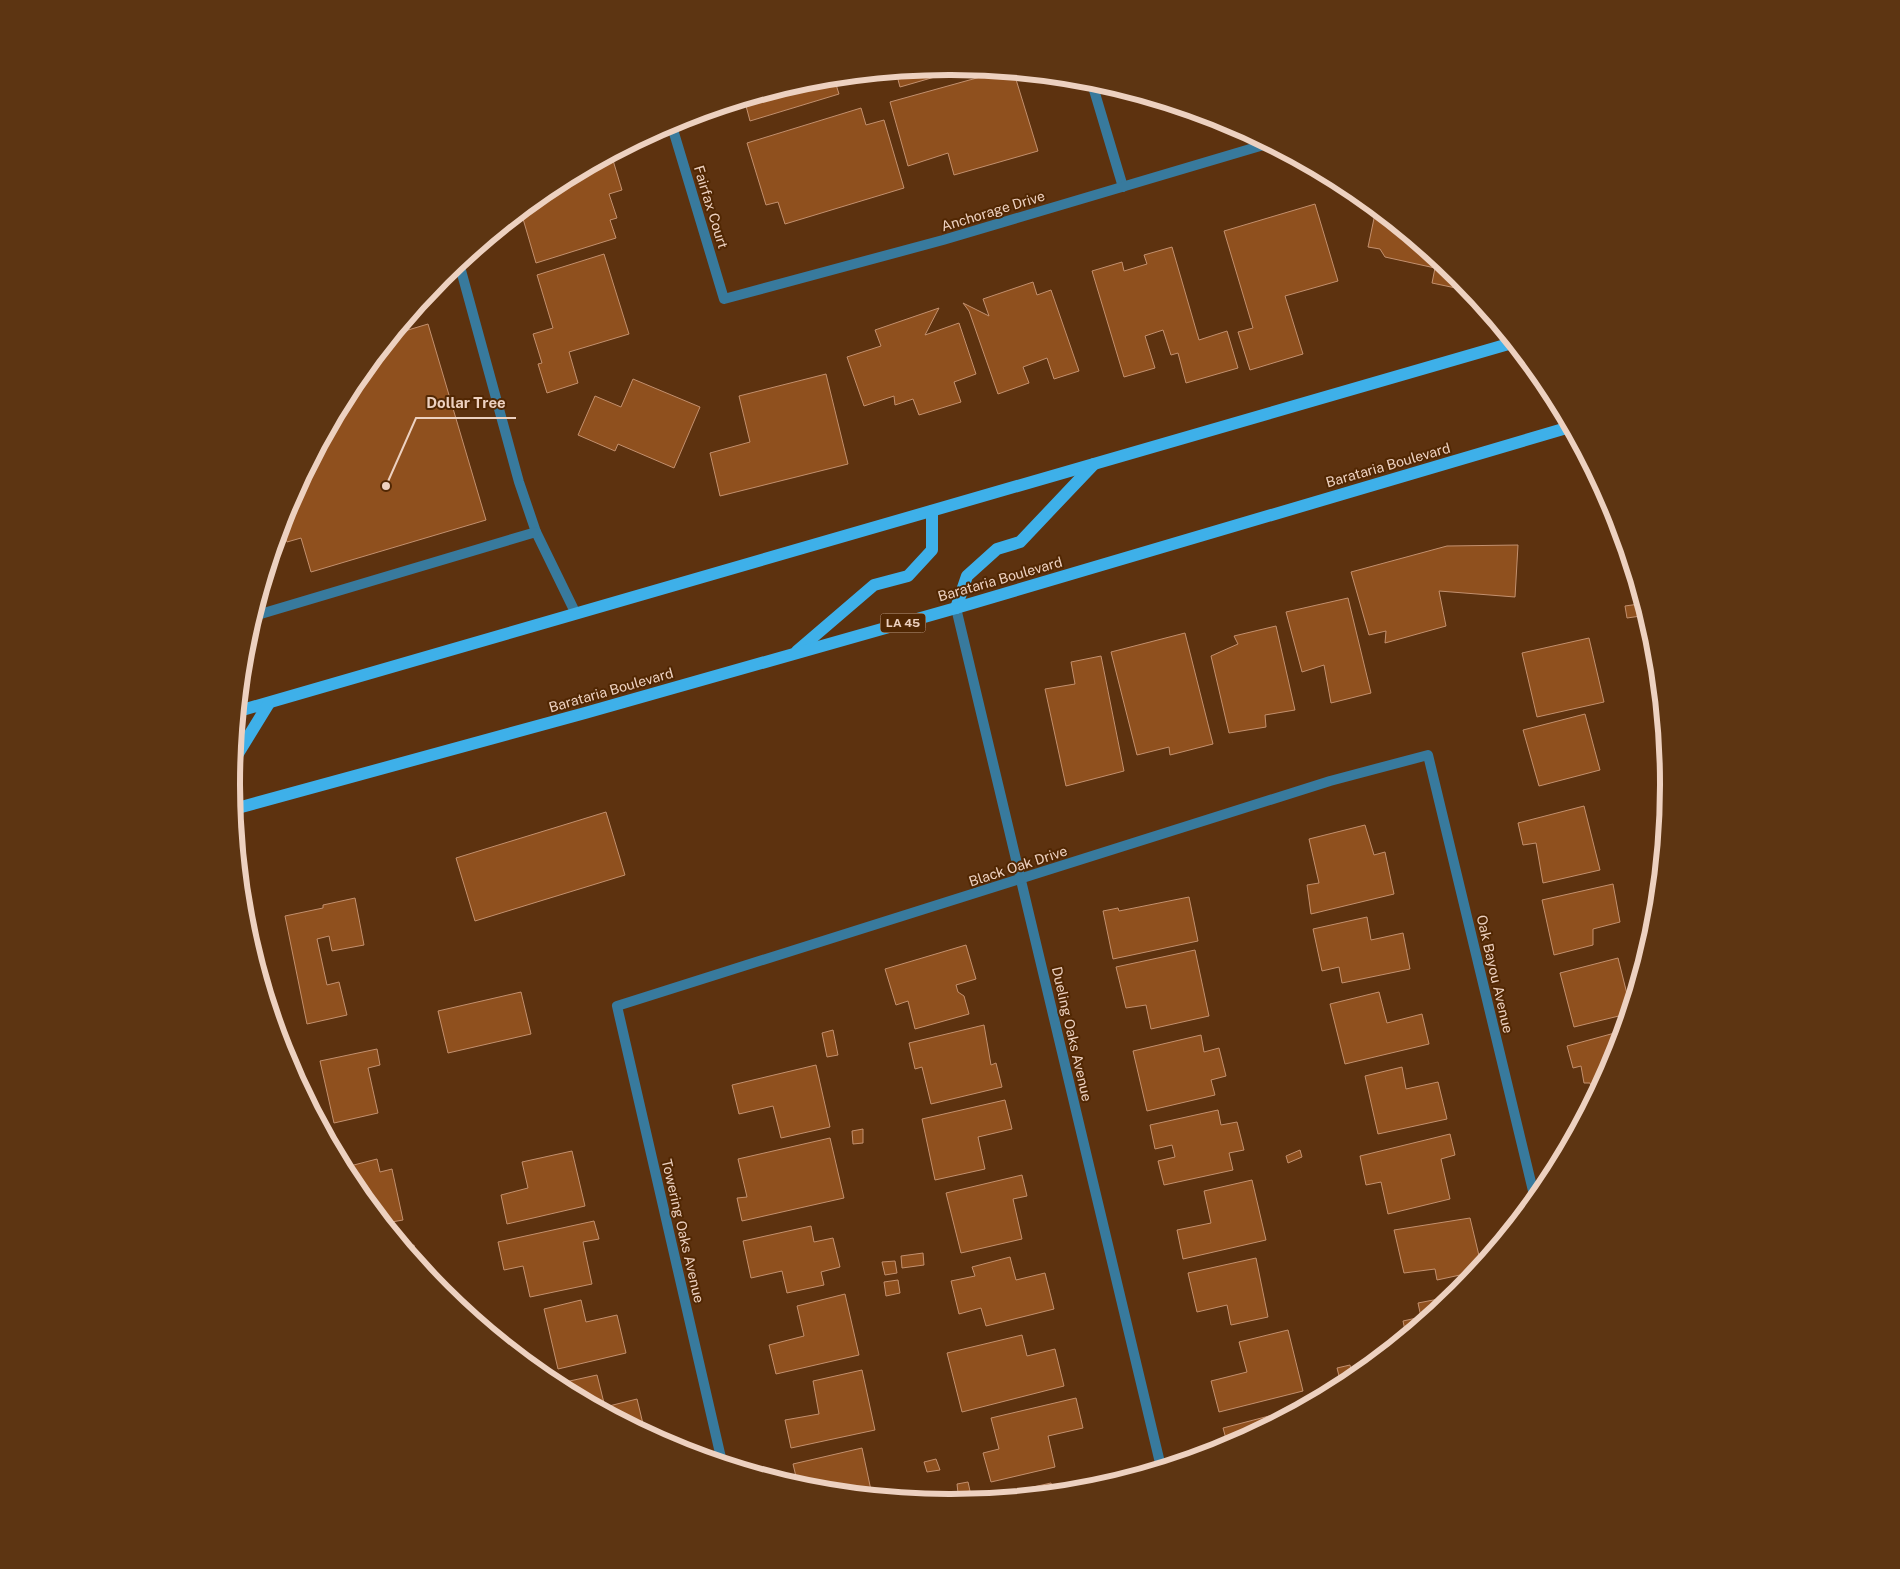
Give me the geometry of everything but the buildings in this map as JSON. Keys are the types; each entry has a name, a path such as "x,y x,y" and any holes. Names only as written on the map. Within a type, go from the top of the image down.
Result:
{"main road":[{"path":"245,709 1506,345"},
{"name":"Barataria Boulevard","path":"241,807 566,719 956,608 1563,429"},
{"path":"956,608 967,576 997,549 1020,542 1094,464"},
{"path":"793,654 874,585 908,576 932,550 932,511"},
{"path":"242,748 269,703"}],"street":[{"path":"1094,90 1123,187"},
{"name":"Fairfax Court","path":"673,131 724,300"},
{"name":"Anchorage Drive","path":"724,300 943,240 1260,146"},
{"path":"461,271 519,482 536,532 576,614"},
{"path":"262,614 536,532"},
{"name":"Dueling Oaks Avenue","path":"956,608 1160,1462"},
{"name":"Black Oak Drive","path":"617,1006 1330,781 1428,755"},
{"name":"Oak Bayou Avenue","path":"1428,755 1533,1189"},
{"name":"Towering Oaks Avenue","path":"617,1006 720,1455"}],"place":[{"name":"Dollar Tree","path":"386,486"}]}
